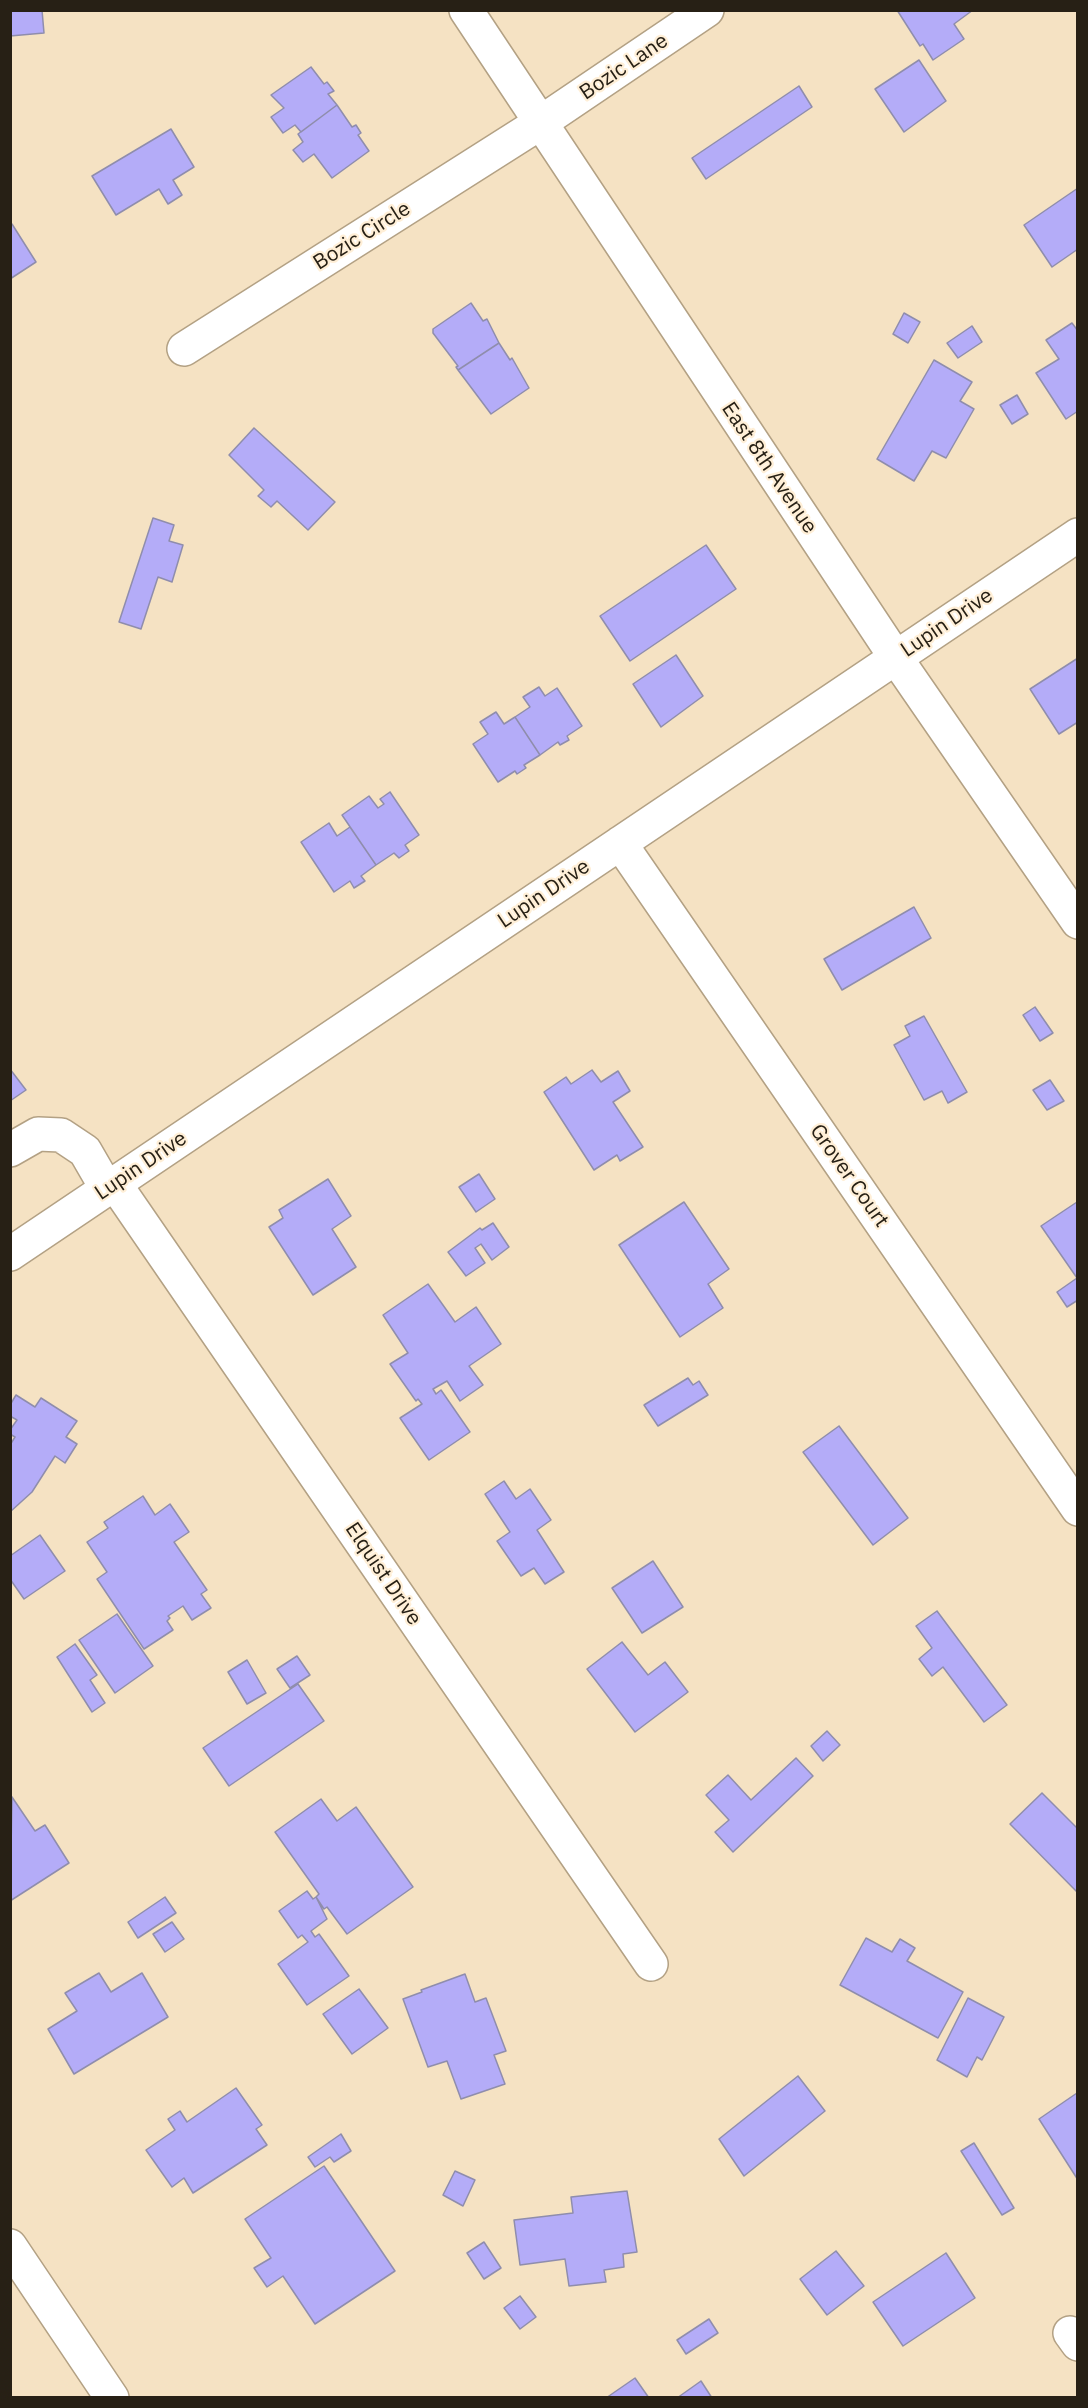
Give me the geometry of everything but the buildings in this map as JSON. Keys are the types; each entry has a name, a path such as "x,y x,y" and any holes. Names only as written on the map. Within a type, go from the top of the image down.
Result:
{"street":[{"name":"East 8th Avenue","path":"466,10 896,658 1077,922"},
{"name":"Bozic Lane","path":"540,123 707,10"},
{"name":"Bozic Circle","path":"184,349 540,123"},
{"name":"Lupin Drive","path":"10,1254 1077,535"},
{"name":"Grover Court","path":"620,843 1077,1509"},
{"name":"Elquist Drive","path":"10,1150 38,1134 61,1135 85,1151 651,1964"},
{"path":"10,2246 112,2397"}]}
